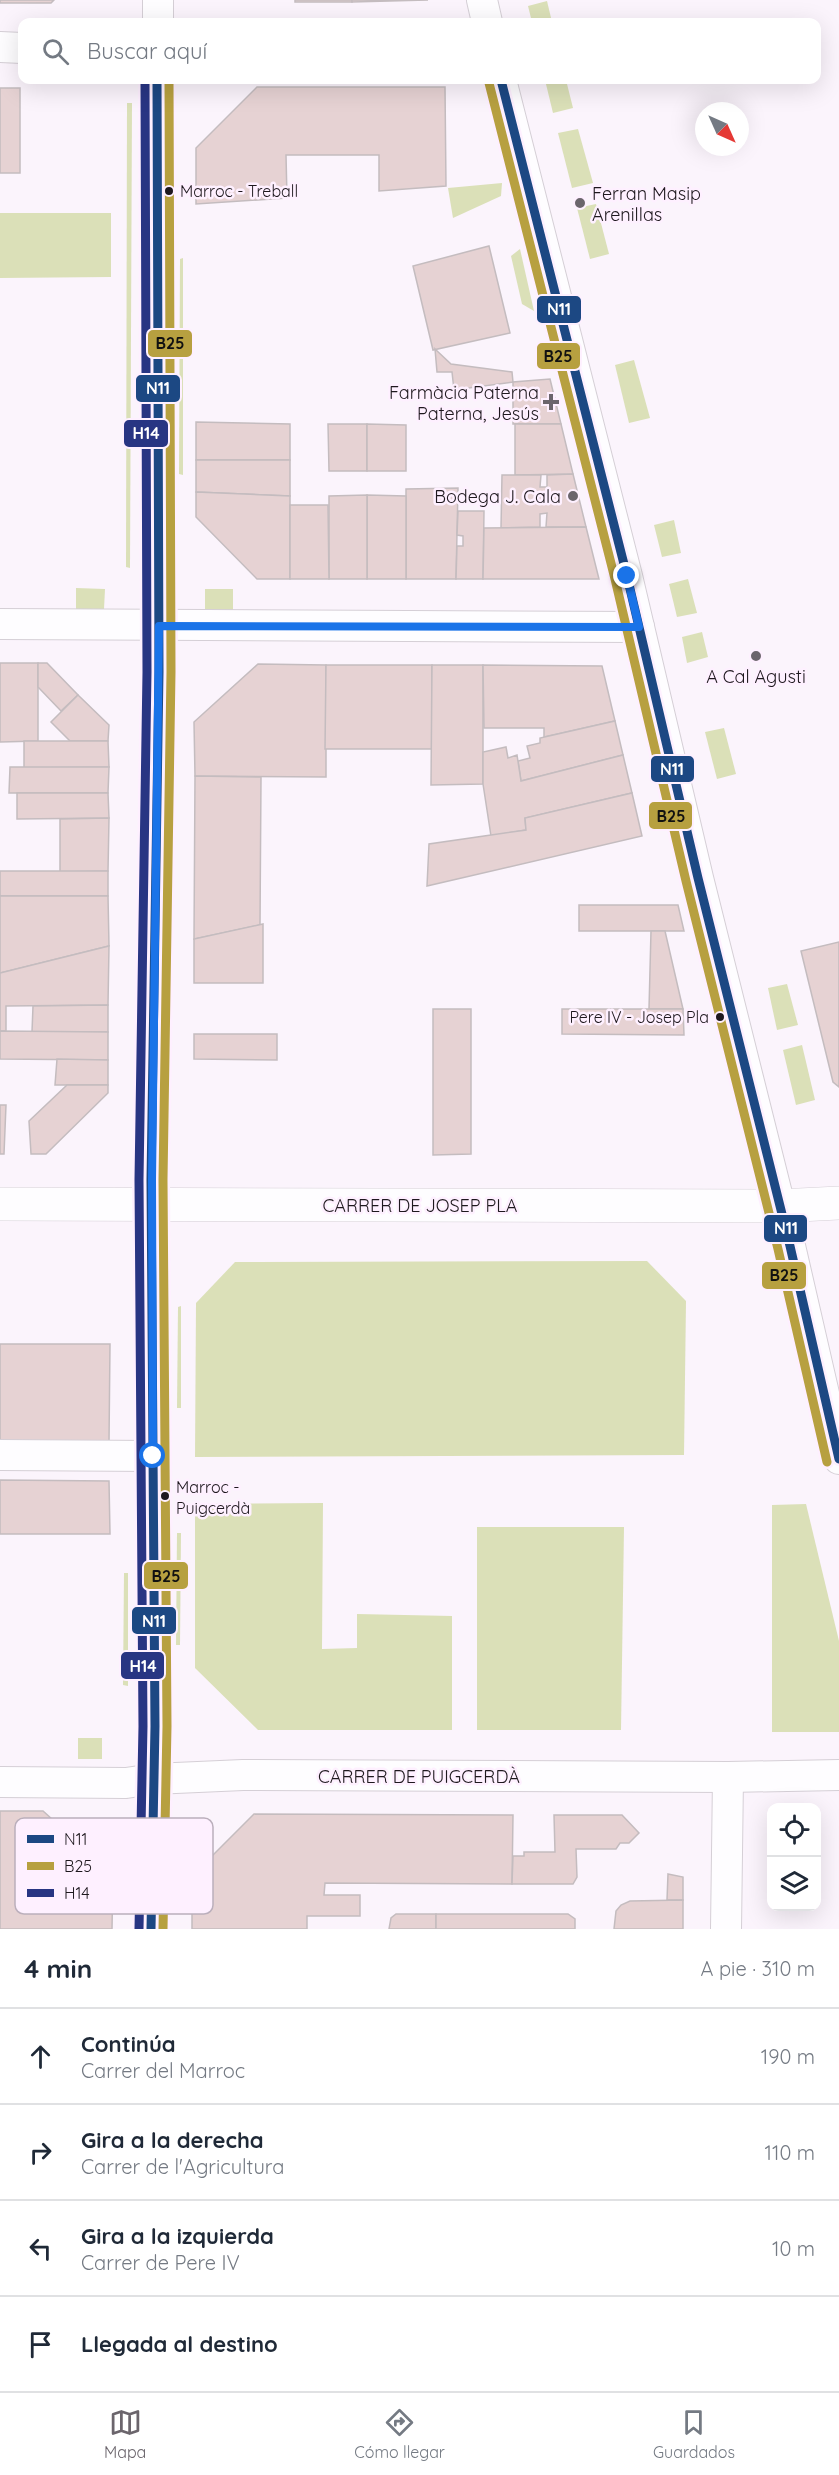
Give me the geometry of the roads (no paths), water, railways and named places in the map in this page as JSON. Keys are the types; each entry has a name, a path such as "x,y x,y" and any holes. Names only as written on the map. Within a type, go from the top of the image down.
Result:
{"street":[{"path":"158,0 158,18"},
{"path":"482,0 486,18"},
{"path":"0,47 18,48"},
{"path":"152,1818 152,1204 159,626 158,84"},
{"path":"502,84 639,627 839,1459"},
{"path":"0,624 639,627"},
{"name":"CARRER DE JOSEP PLA","path":"0,1204 779,1206 839,1203"},
{"path":"0,1455 153,1456"},
{"name":"CARRER DE PUIGCERDÀ","path":"0,1782 120,1783 153,1779 243,1775 728,1777 839,1775"},
{"path":"726,1929 728,1777"},
{"path":"151,1914 151,1929"}],"place":[{"name":"Marroc - Treball","path":"169,191"},
{"name":"Ferran Masip Arenillas","path":"580,203"},
{"name":"Farmàcia Paterna Paterna, Jesús","path":"551,402"},
{"name":"Bodega J. Cala","path":"573,496"},
{"name":"A Cal Agusti","path":"756,656"},
{"name":"Pere IV - Josep Pla","path":"720,1017"},
{"name":"Marroc - Puigcerdà","path":"165,1496"}]}
